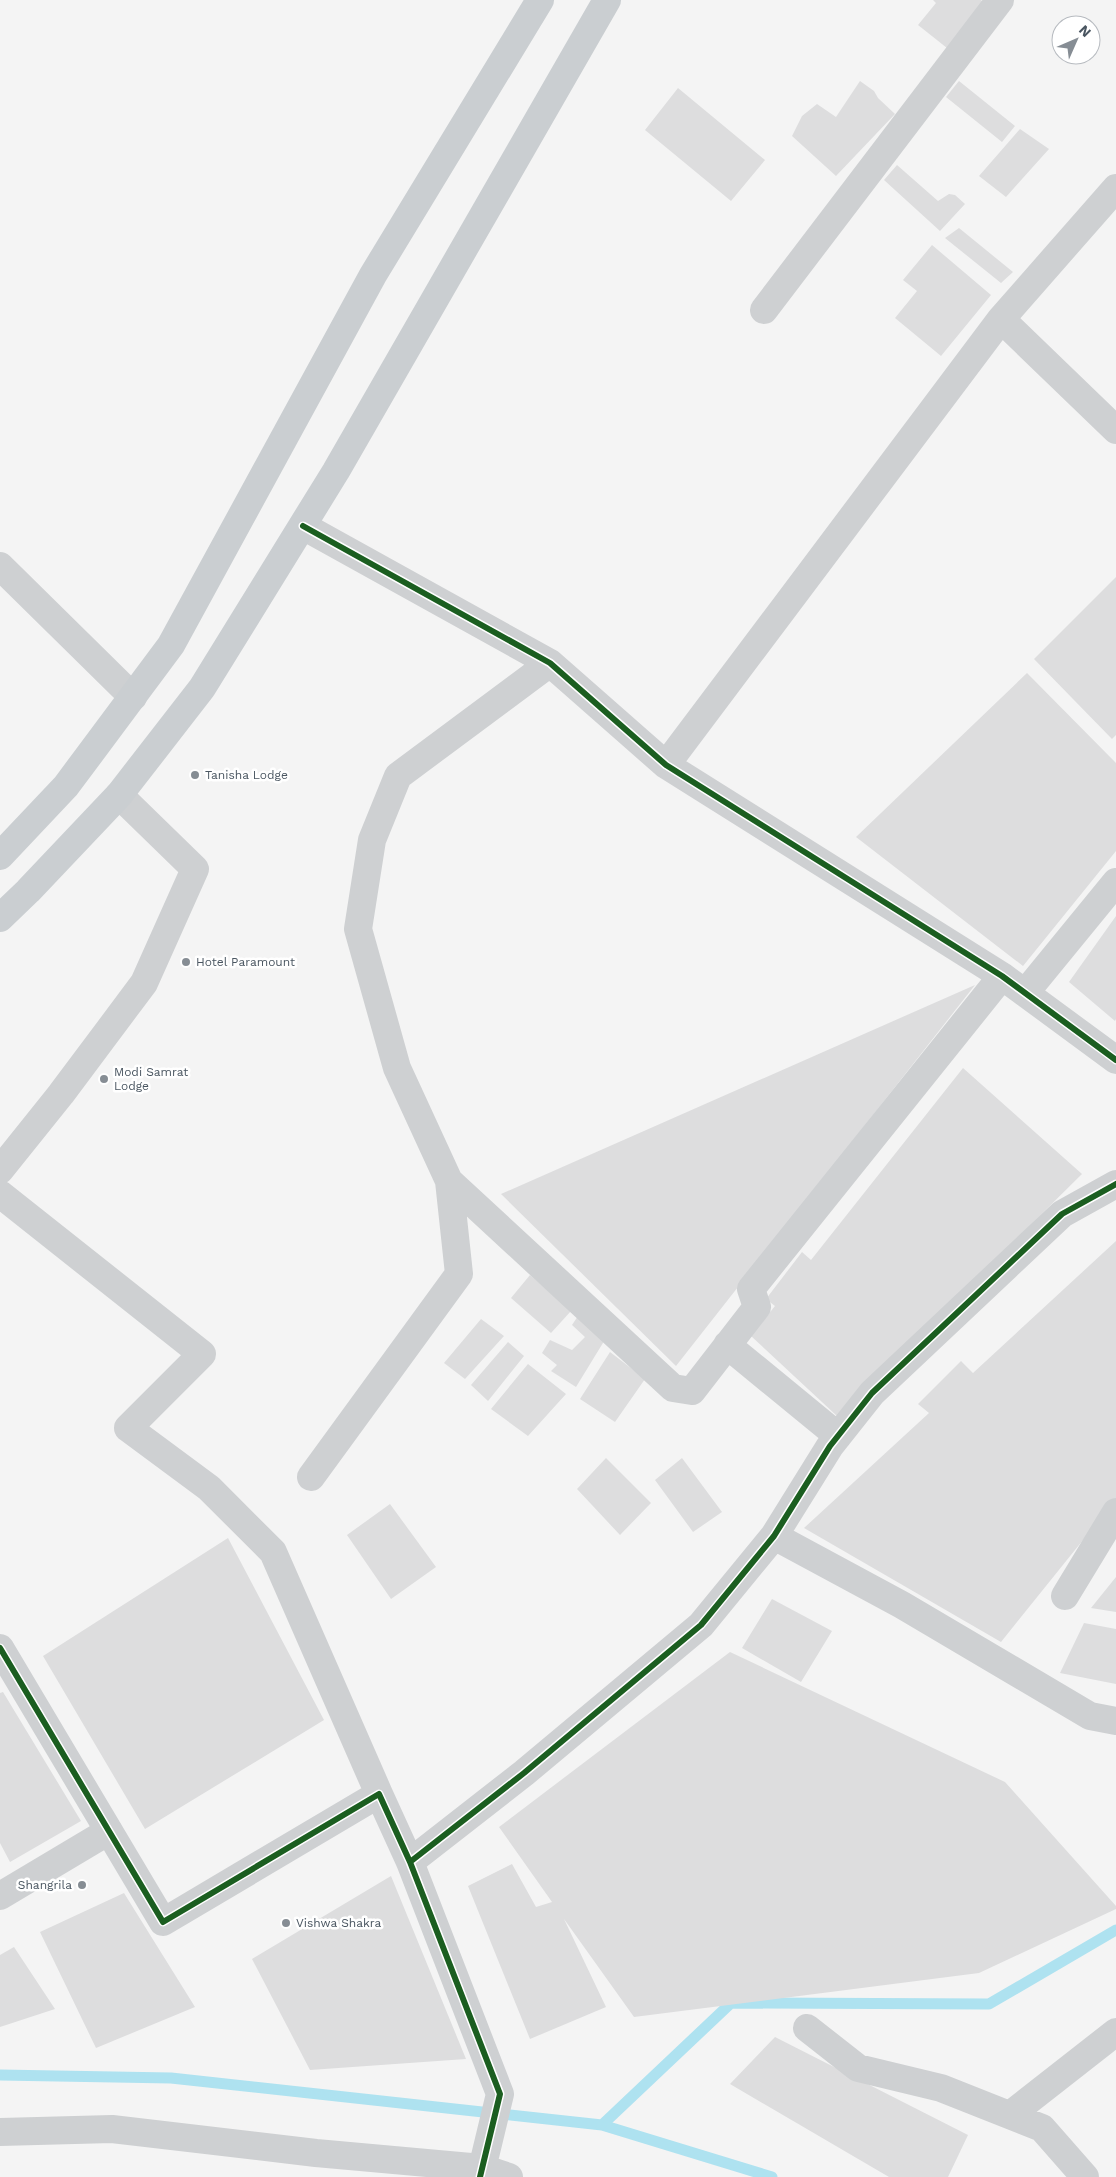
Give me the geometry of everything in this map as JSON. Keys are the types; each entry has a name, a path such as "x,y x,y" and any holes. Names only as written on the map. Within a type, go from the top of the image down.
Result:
{"main road":[{"path":"0,856 66,786 171,645 374,275 540,0"},
{"path":"0,918 119,795 202,688 341,462 607,0"}],"street":[{"path":"764,310 1000,0"},
{"path":"666,765 1001,320 1116,188"},
{"path":"1001,320 1116,430"},
{"path":"302,526 550,663 666,765 1002,976 1116,1060"},
{"path":"0,566 133,697"},
{"path":"311,1477 459,1274 449,1181 397,1068 358,929 372,840 398,776 550,663"},
{"path":"0,1170 61,1094 144,983 195,870 119,795"},
{"path":"1025,993 1116,882"},
{"path":"449,1181 673,1388 692,1391 757,1307 751,1289 1002,976"},
{"path":"410,1862 524,1773 701,1625 774,1536 838,1436 872,1393 1062,1214 1116,1184"},
{"path":"0,1194 202,1354 128,1428 209,1488 273,1552 324,1674 410,1862 500,2094 481,2172"},
{"path":"727,1345 838,1436"},
{"path":"1065,1596 1116,1512"},
{"path":"774,1536 902,1605 1090,1716 1116,1721"},
{"path":"0,1648 163,1922 379,1794"},
{"path":"0,1896 109,1831"},
{"path":"807,2028 858,2068 941,2088 1042,2128 1085,2177"},
{"path":"1010,2115 1116,2032"},
{"path":"0,2132 112,2129 481,2172 509,2177"}],"building":[{"path":"933,0 981,0 983,2 947,48 918,25 936,3"},
{"path":"860,81 874,91 878,98 895,114 836,176 792,136 802,116 817,104 836,117"},
{"path":"959,81 1015,126 1002,142 946,97"},
{"path":"678,88 765,160 731,201 645,130"},
{"path":"1020,129 1049,149 1006,197 979,176"},
{"path":"897,165 938,201 949,194 955,195 965,204 940,231 884,180"},
{"path":"959,228 1013,272 1001,283 945,238"},
{"path":"932,245 991,295 941,356 895,318 917,291 903,280"},
{"path":"1116,577 1116,735 1112,739 1034,659"},
{"path":"1027,673 1116,763 1116,851 1023,966 856,837"},
{"path":"1116,916 1116,1019 1115,1021 1069,982"},
{"path":"975,985 676,1366 501,1194"},
{"path":"963,1068 1082,1174 837,1416 751,1336 775,1306 766,1299 802,1252 811,1260"},
{"path":"1116,1241 1116,1499 1001,1642 804,1528 929,1413 918,1404 961,1361 973,1373"},
{"path":"530,1275 571,1311 551,1333 511,1298"},
{"path":"578,1316 606,1338 576,1387 551,1371 557,1365 542,1353 550,1340 572,1350 585,1337 572,1325"},
{"path":"481,1319 504,1336 465,1379 444,1363"},
{"path":"508,1342 524,1356 488,1401 471,1385"},
{"path":"610,1352 645,1379 615,1422 580,1399"},
{"path":"528,1364 566,1394 528,1436 491,1409"},
{"path":"606,1458 651,1503 620,1535 577,1489"},
{"path":"682,1458 722,1512 693,1532 655,1480"},
{"path":"390,1504 436,1567 391,1599 347,1535"},
{"path":"228,1538 324,1720 145,1829 43,1656"},
{"path":"1116,1577 1116,1612 1091,1608"},
{"path":"772,1599 832,1631 801,1682 742,1648"},
{"path":"1084,1623 1116,1629 1116,1684 1060,1673"},
{"path":"730,1652 1005,1782 1116,1906 1116,1909 979,1973 634,2017 564,1919 606,2007 530,2039 468,1886 512,1864 536,1907 552,1902 499,1827"},
{"path":"3,1692 81,1821 10,1862 0,1843 0,1693"},
{"path":"391,1876 466,2059 310,2070 252,1959"},
{"path":"124,1893 195,2007 96,2048 40,1932"},
{"path":"14,1947 55,2009 0,2027 0,1955"},
{"path":"775,2037 968,2135 948,2177 889,2177 730,2084"}],"waterway":[{"path":"0,2075 171,2078 602,2125 731,2003 989,2004 1116,1930"},
{"path":"602,2125 772,2177"}],"cycle path":[{"path":"303,526 550,663 666,765 1002,976 1116,1060"},
{"path":"410,1862 524,1773 701,1625 774,1536 830,1446 872,1393 1062,1214 1116,1184"},
{"path":"0,1648 163,1922 379,1794 410,1862 500,2094 480,2177"}],"place":[{"name":"Tanisha Lodge","path":"195,775"},
{"name":"Hotel Paramount","path":"186,962"},
{"name":"Modi Samrat Lodge","path":"104,1079"},
{"name":"Shangrila","path":"82,1885"},
{"name":"Vishwa Shakra","path":"286,1923"}]}
